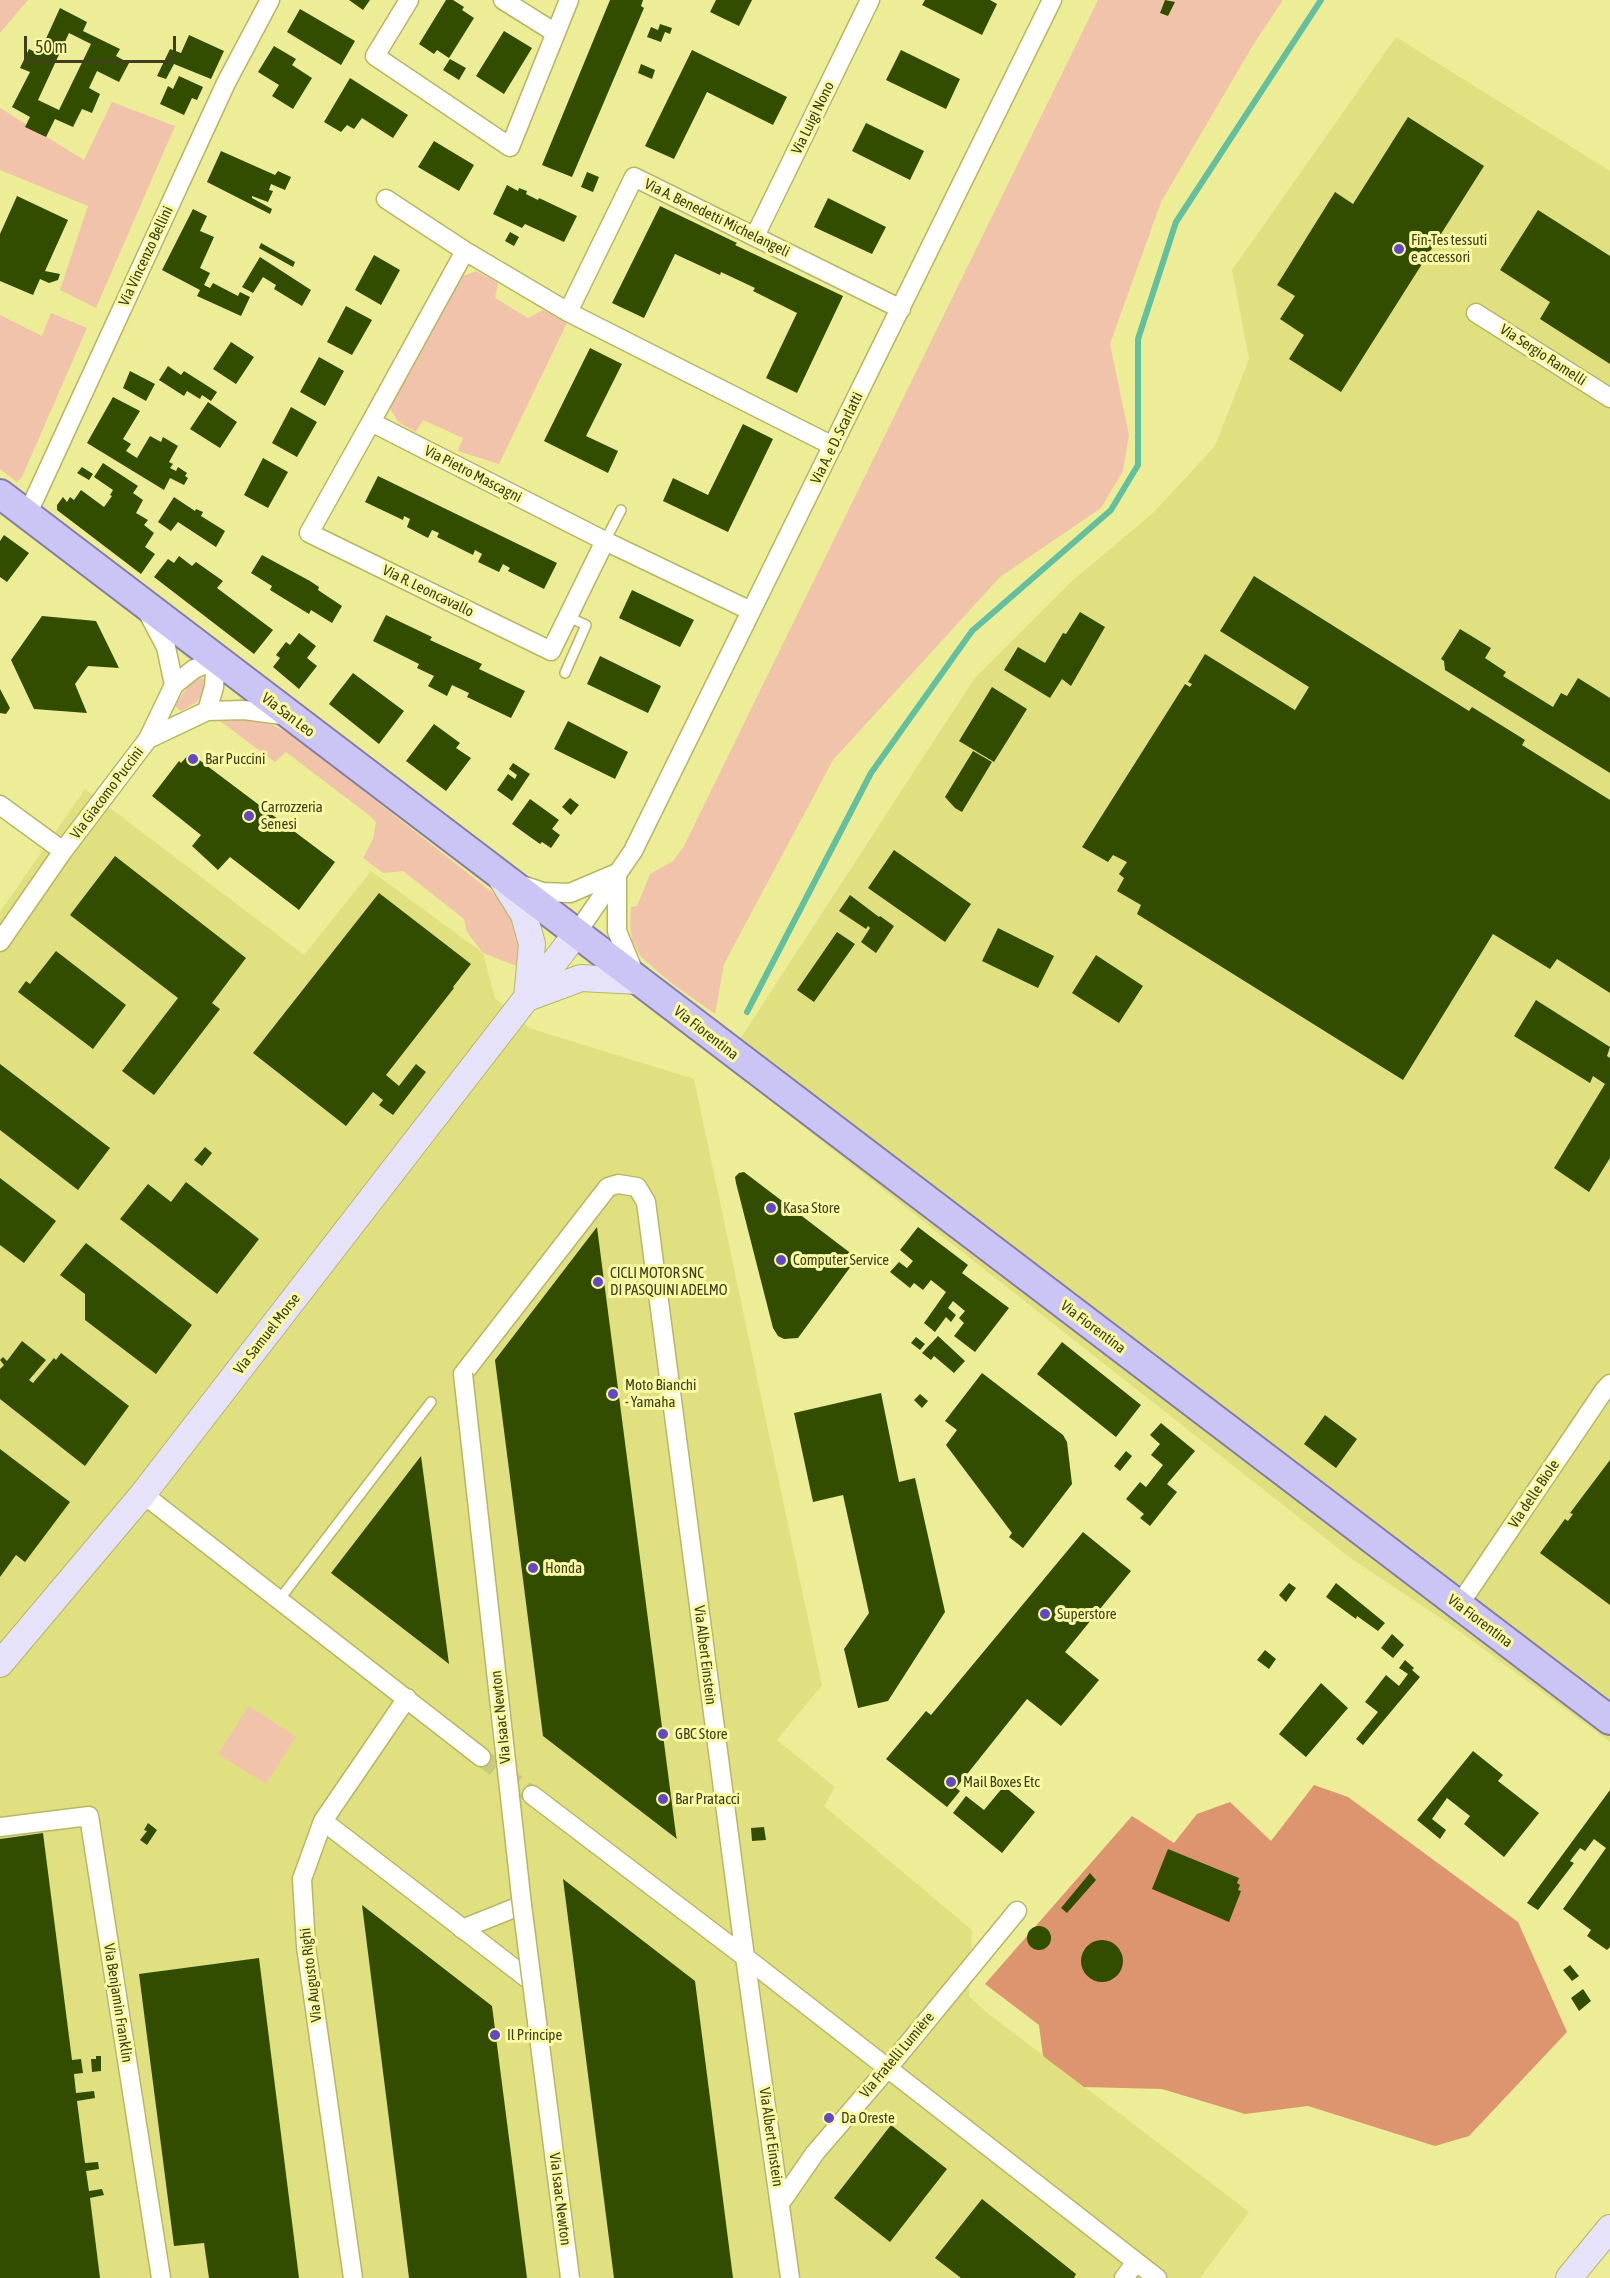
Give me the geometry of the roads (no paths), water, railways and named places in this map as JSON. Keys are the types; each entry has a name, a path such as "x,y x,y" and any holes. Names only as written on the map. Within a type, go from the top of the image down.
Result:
{"main road":[{"name":"Via San Leo","path":"0,494 576,934"},
{"name":"Via Fiorentina","path":"576,934 1610,1720"}],"street":[{"name":"Via Vincenzo Bellini","path":"27,515 226,83 270,0"},
{"path":"410,0 375,56 510,147 554,32 569,0"},
{"path":"503,0 554,32"},
{"name":"Via Luigi Nono","path":"755,236 870,0"},
{"name":"Via A. e D. Scarlatti","path":"576,934 633,851 1052,0"},
{"name":"Via A. Benedetti Michelangeli","path":"568,312 634,177 901,309"},
{"path":"386,199 568,312 833,446"},
{"path":"370,422 465,250"},
{"name":"Via Sergio Ramelli","path":"1476,313 1610,398"},
{"name":"Via Pietro Mascagni","path":"370,422 605,541 751,611"},
{"name":"Via R. Leoncavallo","path":"370,422 309,532 551,651 605,541"},
{"path":"144,604 165,647 174,685"},
{"path":"148,739 174,685 194,669 216,660 214,687 207,711 244,710 291,716"},
{"name":"Via Giacomo Puccini","path":"0,942 63,851 148,739 207,711"},
{"path":"0,805 63,851"},
{"path":"617,873 617,931 638,981 581,978 527,998 532,944 524,915 500,877 543,892 570,893 617,873"},
{"name":"Via Samuel Morse","path":"0,1664 143,1494 576,934"},
{"name":"Via Albert Einstein","path":"597,1199 608,1186 618,1184 637,1187 646,1202 745,1957 790,2278"},
{"name":"Via Isaac Newton","path":"570,2278 522,1905 463,1374 597,1199"},
{"name":"Via delle Biole","path":"1460,1605 1610,1384"},
{"path":"143,1494 481,1757"},
{"name":"Via Augusto Righi","path":"353,2278 306,1946 302,1879 323,1821 407,1698"},
{"path":"532,1795 745,1957 1157,2278"},
{"name":"Via Benjamin Franklin","path":"0,1827 89,1816 161,2278"},
{"path":"323,1821 532,1982"},
{"path":"462,1929 522,1905"},
{"name":"Via Fratelli Lumière","path":"781,2202 815,2153 1017,1911"},
{"path":"1569,2278 1610,2228"},
{"path":"1124,2278 1136,2262"}],"lane":[{"path":"605,541 621,510"},
{"path":"565,674 586,625 568,617"},
{"path":"279,1600 431,1402"}],"waterway":[{"path":"747,1012 871,773 972,631 1111,510 1138,465 1138,339 1176,222 1321,0"}],"tunnel":[{"path":"481,1757 532,1795"}],"place":[{"name":"Fin-Tes tessuti e accessori","path":"1399,249"},
{"name":"Bar Puccini","path":"193,759"},
{"name":"Carrozzeria Senesi","path":"249,816"},
{"name":"Kasa Store","path":"771,1208"},
{"name":"Computer Service","path":"781,1260"},
{"name":"CICLI MOTOR SNC DI PASQUINI ADELMO","path":"598,1282"},
{"name":"Moto Bianchi - Yamaha","path":"613,1394"},
{"name":"Honda","path":"533,1568"},
{"name":"Superstore","path":"1045,1614"},
{"name":"GBC Store","path":"663,1734"},
{"name":"Mail Boxes Etc","path":"951,1782"},
{"name":"Bar Pratacci","path":"663,1799"},
{"name":"Il Principe","path":"495,2035"},
{"name":"Da Oreste","path":"829,2118"}]}
